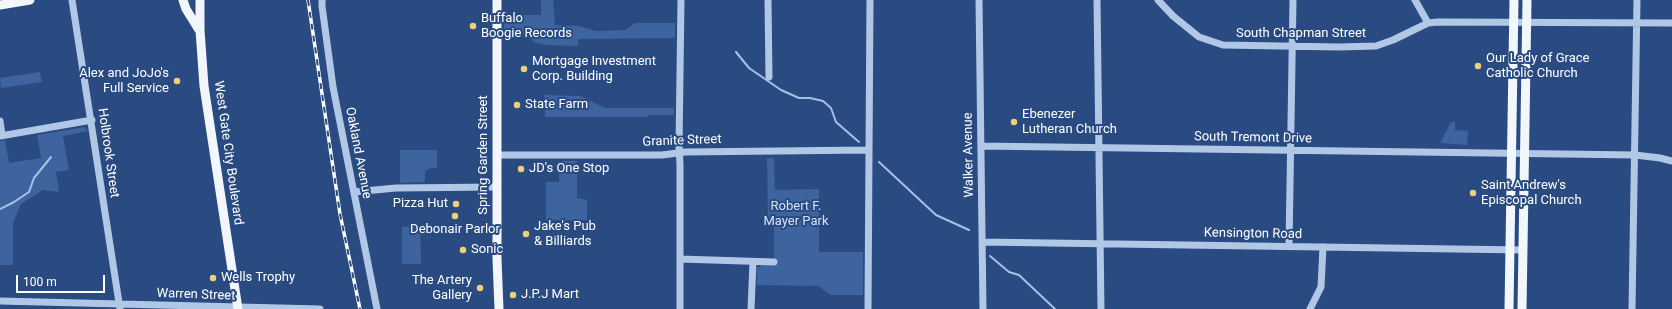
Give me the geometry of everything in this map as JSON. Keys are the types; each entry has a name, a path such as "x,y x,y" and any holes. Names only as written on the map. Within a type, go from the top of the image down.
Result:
{"main road":[{"path":"0,5 30,0"},
{"path":"183,0 186,9 200,30"},
{"name":"West Gate City Boulevard","path":"200,0 200,30 205,94 238,308"},
{"name":"Spring Garden Street","path":"496,0 499,309"},
{"path":"1509,309 1514,0"},
{"path":"1522,309 1527,0"}],"street":[{"name":"Holbrook Street","path":"72,0 92,120 120,307"},
{"name":"Oakland Avenue","path":"322,0 328,61 377,309"},
{"path":"680,309 681,0"},
{"path":"768,0 768,77"},
{"path":"868,309 870,0"},
{"name":"Walker Avenue","path":"979,0 983,309"},
{"path":"1097,0 1101,309"},
{"name":"South Chapman Street","path":"1158,0 1181,23 1199,37 1223,45 1376,46 1393,40 1428,23 1438,22 1672,23"},
{"path":"1289,246 1293,0"},
{"path":"1415,0 1428,23"},
{"path":"1632,309 1637,0"},
{"path":"0,121 1,135 92,120"},
{"name":"South Tremont Drive","path":"981,146 1635,155 1672,161"},
{"name":"Granite Street","path":"497,155 662,155 786,150 868,150"},
{"path":"354,192 396,188 497,187"},
{"name":"Kensington Road","path":"982,242 1523,250"},
{"path":"1310,309 1321,287 1323,247"},
{"path":"680,259 774,262"},
{"path":"751,309 753,262"},
{"name":"Warren Street","path":"0,301 120,307 320,309"}],"green space":[{"path":"541,0 553,0 555,25 579,26 596,31 626,30 635,23 675,23 675,38 578,39 578,46 545,45 534,42 526,35 504,36 504,15 541,15"},
{"path":"40,72 42,82 1,88 0,78"},
{"path":"544,95 580,96 605,108 674,108 674,115 649,115 646,117 545,117"},
{"path":"1451,122 1455,122 1455,130 1468,131 1467,145 1440,143"},
{"path":"85,127 88,131 63,136 69,170 56,172 59,192 43,190 21,204 13,223 13,265 0,265 0,141 5,140 9,163 41,158 37,135"},
{"path":"400,150 437,150 437,168 430,168 425,171 425,182 400,183"},
{"name":"Robert F. Mayer Park","path":"767,158 774,158 775,190 819,189 819,252 863,252 863,295 831,295 818,286 757,285 757,268 762,265 774,265 774,225 768,224"},
{"path":"559,161 577,161 577,198 587,200 587,220 546,220 546,182 559,182"},
{"path":"420,226 421,264 402,264 402,227"}],"waterway":[{"path":"736,52 749,68 781,90 799,98 810,98 823,101 831,108 836,122 859,142"},
{"path":"0,209 29,192 34,178 51,157"},
{"path":"879,162 936,215 969,230"},
{"path":"990,256 1009,272 1019,275 1055,309"}],"railway":[{"path":"308,0 340,214 360,309"}],"place":[{"name":"Buffalo Boogie Records","path":"473,26"},
{"name":"Our Lady of Grace Catholic Church","path":"1478,66"},
{"name":"Mortgage Investment Corp. Building","path":"524,69"},
{"name":"Alex and JoJo's Full Service","path":"177,81"},
{"name":"State Farm","path":"517,105"},
{"name":"Ebenezer Lutheran Church","path":"1014,122"},
{"name":"JD's One Stop","path":"521,169"},
{"name":"Saint Andrew's Episcopal Church","path":"1473,193"},
{"name":"Pizza Hut","path":"456,204"},
{"name":"Debonair Parlor","path":"455,216"},
{"name":"Jake's Pub & Billiards","path":"526,234"},
{"name":"Sonic","path":"463,250"},
{"name":"Wells Trophy","path":"213,278"},
{"name":"The Artery Gallery","path":"480,288"},
{"name":"J.P.J Mart","path":"513,295"}]}
